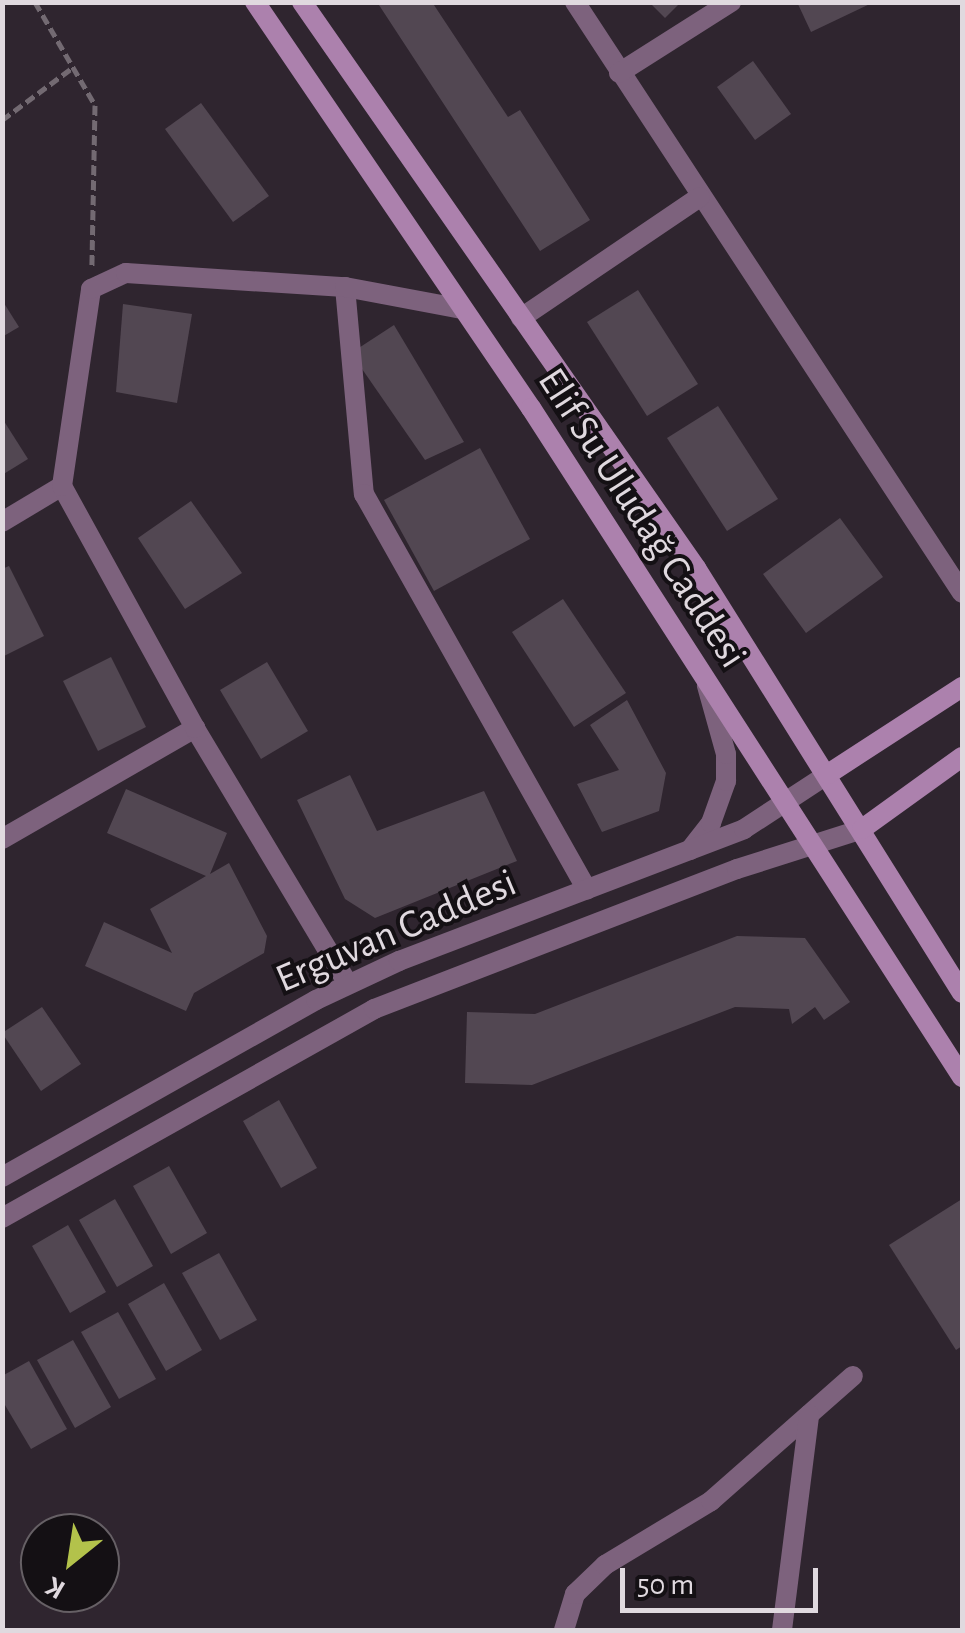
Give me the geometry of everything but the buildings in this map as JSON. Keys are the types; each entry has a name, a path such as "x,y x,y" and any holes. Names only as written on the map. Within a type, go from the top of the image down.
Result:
{"main road":[{"name":"Elif Su Uludağ Caddesi","path":"255,2 463,309 962,1077"},
{"name":"Elif Su Uludağ Caddesi","path":"302,2 696,568 962,992"},
{"path":"828,774 962,687"},
{"path":"862,829 962,757"}],"street":[{"path":"574,2 962,593"},
{"path":"619,73 731,2"},
{"path":"521,318 700,197"},
{"path":"348,984 195,728 62,486 92,290 126,273 345,287 463,309"},
{"path":"345,287 364,494 587,890"},
{"path":"2,522 62,486"},
{"path":"690,850 711,823 726,780 726,754 705,680"},
{"path":"2,840 195,728"},
{"name":"Erguvan Caddesi","path":"2,1176 348,984 690,850 787,803 828,774"},
{"path":"2,1218 374,1009 737,868 862,829"},
{"path":"564,1630 575,1594 605,1565 710,1501 853,1376"},
{"path":"782,1630 809,1414"}],"path":[{"path":"35,2 95,105 92,290"},
{"path":"2,120 73,67"}]}
